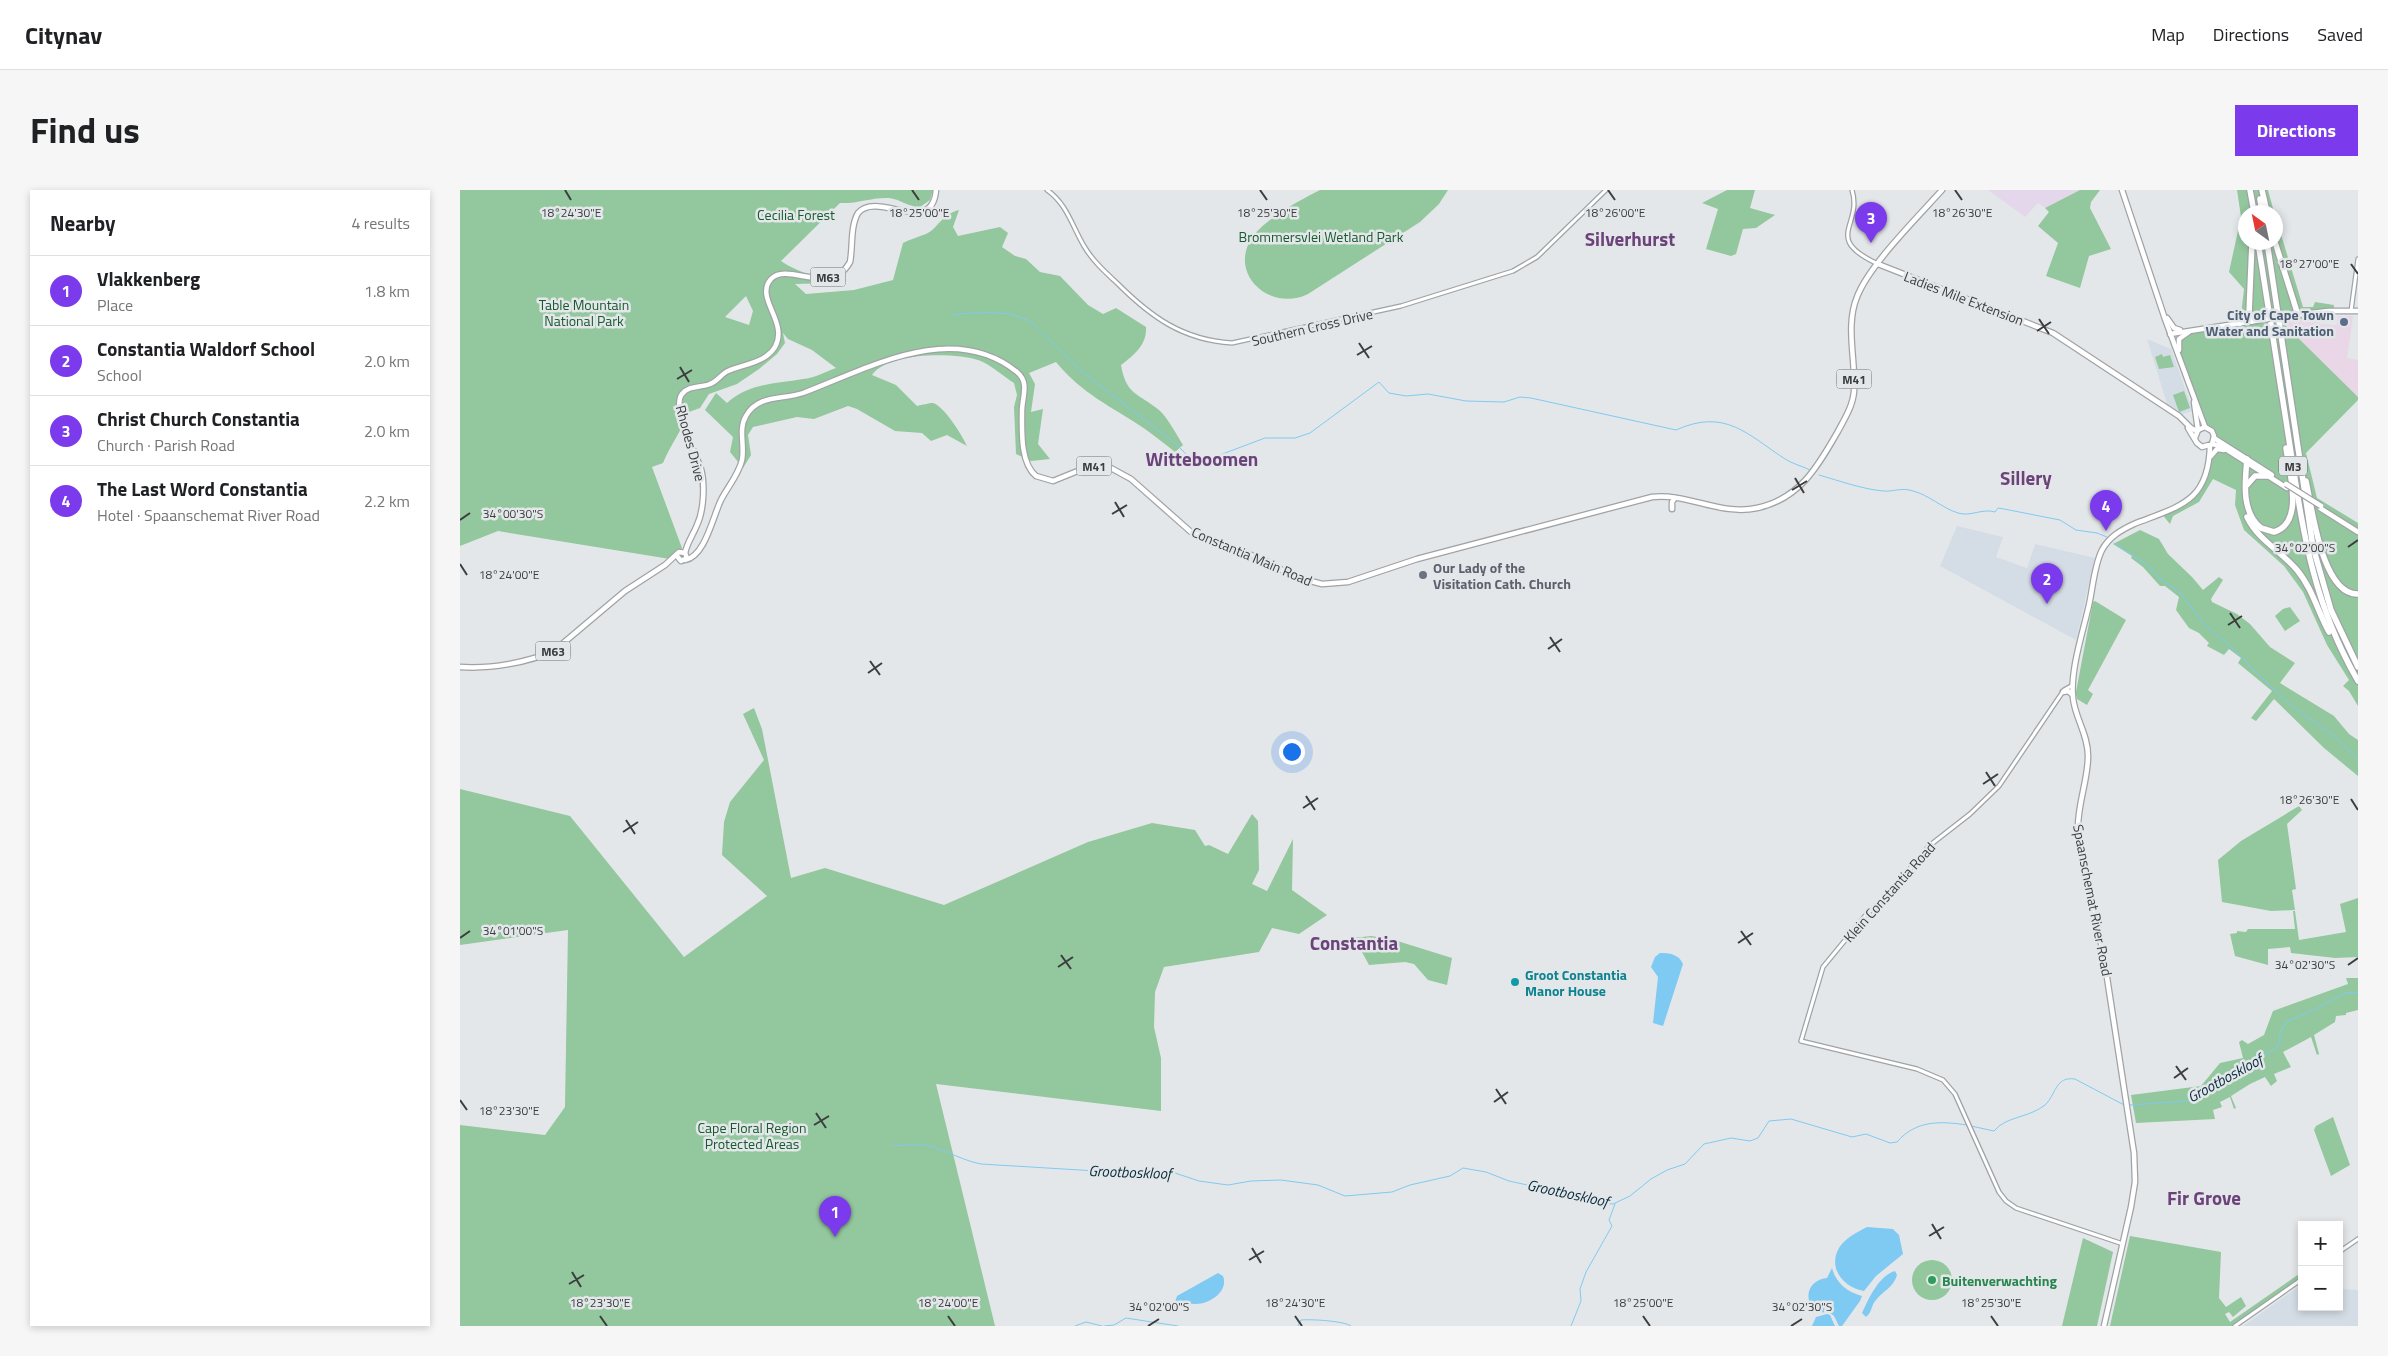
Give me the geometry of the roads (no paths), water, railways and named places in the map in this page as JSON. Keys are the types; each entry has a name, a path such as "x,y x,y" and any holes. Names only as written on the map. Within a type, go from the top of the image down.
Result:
{"highway":[{"path":"2248,190 2249,205"},
{"path":"2248,190 2252,205"},
{"path":"2260,190 2261,205"},
{"path":"2260,190 2264,205"},
{"path":"2252,250 2249,314 2252,321"},
{"name":"M3","path":"2259,250 2310,563 2325,612 2348,664 2358,681"},
{"name":"M3","path":"2268,250 2310,530 2319,572 2336,623 2358,668"},
{"path":"2278,250 2298,315"},
{"path":"2240,323 2249,314"},
{"path":"2245,460 2247,507 2257,526 2269,531 2282,528 2290,517 2293,502 2280,386"},
{"path":"2295,430 2327,564 2340,587 2348,592 2358,594"},
{"path":"2245,460 2242,500 2248,519 2256,532 2290,563 2303,578 2330,634 2348,664"},
{"path":"2246,488 2254,476 2268,476"}],"main road":[{"path":"899,203 914,210 923,209 932,202 936,190"},
{"name":"Constantia Main Road","path":"683,560 693,557 708,533 721,500 741,463 742,425 746,415 753,407 767,399 802,393 890,359 929,350 949,349 986,354 1020,376 1025,387 1022,412 1026,460 1036,476 1053,481 1090,466 1109,467 1131,479 1191,532 1258,558 1295,577 1311,582 1333,584 1348,582 1409,562 1643,499 1657,497 1675,498 1722,508 1747,510 1769,505 1785,498 1811,476 1851,404 1854,390 1853,309 1859,291 1878,264 1942,190"},
{"path":"2122,190 2205,427 2212,431 2214,438 2268,476 2287,486"},
{"name":"Rhodes Drive","path":"682,554 701,514 702,478 681,417 678,403 680,396 689,388 712,384 727,372 749,365 771,352 778,336 776,318 766,296 769,281 782,273 821,279 844,270 851,261 857,214 870,202 883,200"},
{"name":"Ladies Mile Extension","path":"1878,264 2053,333 2175,414 2191,428 2198,430"},
{"path":"2172,335 2286,316 2358,311"},
{"path":"2164,312 2175,329 2188,331"},
{"path":"2167,318 2179,350"},
{"path":"2182,365 2179,339 2188,331"},
{"path":"2194,398 2198,430 2195,438 2197,443 2204,447"},
{"name":"Ladies Mile Extension","path":"2175,414 2195,438"},
{"path":"2184,421 2192,421 2197,415"},
{"path":"2198,430 2205,427"},
{"path":"2211,444 2214,438"},
{"name":"Spaanschemat River Road","path":"2104,1326 2132,1207 2135,1170 2128,1106 2104,958 2080,844 2078,818 2087,768 2088,750 2086,734 2076,710 2073,686 2097,566 2104,547 2124,529 2190,500 2201,488 2209,463 2211,444"},
{"path":"2204,447 2218,444 2358,532"},
{"path":"2204,447 2206,474"},
{"path":"2209,463 2212,452 2217,449 2230,452"},
{"path":"1672,508 1672,501 1675,498"},
{"path":"682,554 693,554 698,549"},
{"path":"682,554 683,560"},
{"path":"682,554 683,560"},
{"name":"M63","path":"460,667 492,666 556,650 625,591 682,554"},
{"name":"M63","path":"665,565 683,560"},
{"path":"2063,692 2068,691 2073,695"}],"street":[{"name":"Southern Cross Drive","path":"1046,190 1067,211 1092,258 1144,310 1172,327 1211,340 1232,343 1396,308 1513,271 1537,257 1606,190"},
{"path":"1852,190 1854,204 1848,226 1848,239 1858,254 1878,264"},
{"path":"2351,311 2358,259"},
{"name":"Klein Constantia Road","path":"2073,686 2063,692 1999,786 1970,814 1929,846 1894,888 1865,916 1823,967 1801,1041 1936,1075 1953,1091 1999,1192 2009,1204 2124,1244"},
{"path":"2343,1249 2358,1239"},
{"path":"2235,1326 2298,1282"}],"water":[{"path":"1660,953 1676,956 1683,964 1663,1026 1653,1023 1658,977 1651,967 1655,957"},
{"path":"1867,1227 1893,1229 1899,1235 1903,1254 1876,1276 1864,1291 1845,1282 1840,1276 1835,1263 1841,1245 1851,1236"},
{"path":"1832,1268 1836,1278 1843,1286 1862,1296 1842,1326 1839,1326 1834,1316 1829,1312 1821,1312 1815,1309 1810,1304 1808,1298 1812,1285 1827,1278"},
{"path":"1895,1271 1897,1275 1893,1283 1874,1302 1866,1317 1862,1313 1875,1289 1884,1277"},
{"path":"1218,1273 1223,1276 1224,1282 1217,1296 1207,1302 1196,1304 1175,1302 1177,1296"},
{"path":"1830,1315 1835,1326 1812,1326 1816,1317"}],"waterway":[{"path":"952,315 981,312 1011,314 1030,321 1079,369 1177,445 1193,461 1217,456 1265,438 1295,438 1310,433 1379,382 1389,393 1406,396 1428,394 1466,401 1504,402 1520,397 1531,398 1676,430 1693,424 1722,423 1747,433 1785,459 1810,470"},
{"path":"1819,475 1875,490 1909,490 1925,495 1958,513 1995,512 1998,508 2060,520 2076,530 2097,533 2107,537"},
{"path":"2114,543 2147,565 2158,577 2180,593 2204,624 2241,656 2253,670 2292,706 2335,737 2358,759"},
{"name":"Grootboskloof","path":"2130,1105 2189,1101 2277,1047 2280,1043 2280,1032 2288,1021 2320,1007 2344,993 2358,993"},
{"name":"Grootboskloof","path":"1971,1126 1994,1131 2005,1122 2045,1105 2060,1083 2068,1079 2075,1079 2126,1106"},
{"name":"Grootboskloof","path":"892,1146 931,1146 981,1164 1113,1172 1131,1170 1169,1171 1199,1181 1228,1185 1251,1181 1281,1180 1318,1185 1345,1196 1392,1192 1410,1185 1450,1176 1463,1168 1486,1172 1509,1181 1559,1192 1578,1192 1595,1197 1600,1203 1613,1204 1630,1196 1651,1179 1667,1170 1685,1164 1704,1144 1731,1138 1750,1141 1758,1138 1769,1121 1791,1119 1852,1137 1866,1134 1890,1143 1897,1142 1912,1129 1920,1126 1938,1123 1967,1125"},
{"path":"1571,1326 1581,1301 1580,1289 1586,1272 1612,1226 1609,1220 1615,1204"},
{"path":"1104,1326 1114,1325 1126,1318 1178,1326"},
{"path":"1298,1326 1301,1320 1320,1320 1351,1326"},
{"path":"1075,1326 1086,1322 1102,1326"}],"place":[{"name":"Christ Church Constantia","path":"1871,243"},
{"name":"City of Cape Town Water and Sanitation","path":"2344,322"},
{"name":"The Last Word Constantia","path":"2106,531"},
{"name":"Our Lady of the Visitation Cath. Church","path":"1423,575"},
{"name":"Constantia Waldorf School","path":"2047,604"},
{"name":"Groot Constantia Manor House","path":"1515,982"},
{"name":"Vlakkenberg","path":"835,1237"},
{"name":"Buitenverwachting","path":"1932,1280"}],"district":[{"name":"Silverhurst","path":"1630,238"},
{"name":"Witteboomen","path":"1202,458"},
{"name":"Sillery","path":"2026,477"},
{"name":"Constantia","path":"1354,942"},
{"name":"Fir Grove","path":"2204,1197"}],"park label":[{"name":"Cecilia Forest","path":"796,214"},
{"name":"Brommersvlei Wetland Park","path":"1321,236"},
{"name":"Table Mountain National Park","path":"584,312"},
{"name":"Cape Floral Region Protected Areas","path":"752,1136"}]}
